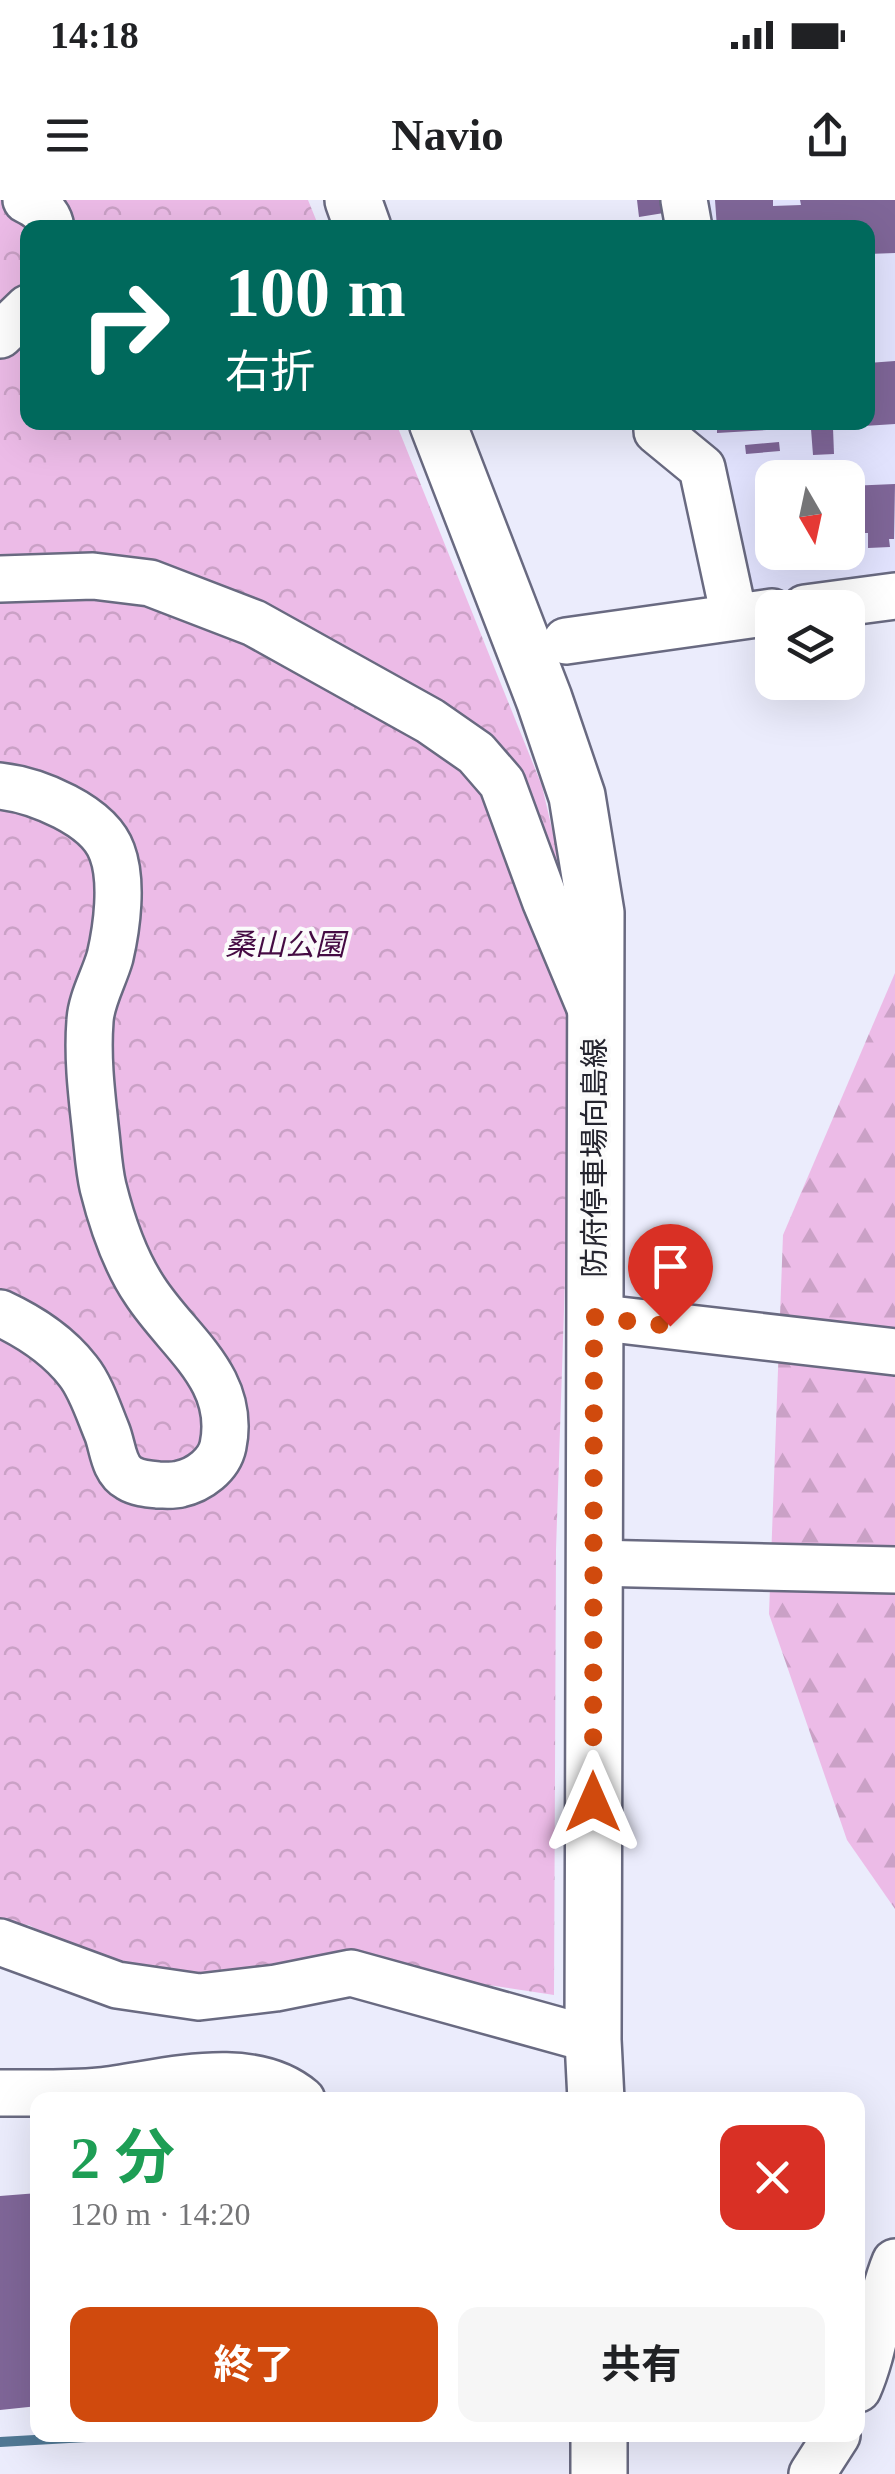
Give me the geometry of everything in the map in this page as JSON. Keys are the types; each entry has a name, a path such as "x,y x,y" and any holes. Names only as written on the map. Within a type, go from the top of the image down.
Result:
{"main road":[{"name":"防府停車場向島線","path":"441,430 577,796 596,913 596,2092"},
{"path":"599,2442 599,2474"}],"street":[{"path":"26,200 38,206 50,220"},
{"path":"0,335 20,316"},
{"path":"566,642 753,614 702,468 657,430"},
{"path":"0,579 93,576 150,583 254,622 430,720 476,753 502,783 596,1022"},
{"path":"865,600 895,596"},
{"path":"0,786 21,788 64,806 94,825 112,850 119,890 110,955 90,1017 89,1070 102,1183 116,1231 136,1277 218,1388 225,1408 226,1430 221,1454 202,1476 178,1486 147,1484 126,1477 116,1463 81,1374 52,1342 0,1313"},
{"path":"594,1317 895,1352"},
{"path":"593,1563 895,1570"},
{"path":"0,1942 117,1984 199,1998 351,1973 593,2040"},
{"path":"96,2092 235,2074 292,2092"},
{"path":"0,2093 30,2093"},
{"path":"865,2373 895,2262"},
{"path":"812,2474 833,2442"}],"shaded area":[{"path":"684,200 895,200 895,596 865,600 865,590 755,590 755,613 734,616 702,468 665,430 875,430 875,220 688,220"}],"green space":[{"name":"桑山公園","path":"0,200 308,200 316,220 20,220 20,430 399,430 542,786 570,907 574,1009 556,1550 554,1995 329,1961 177,1985 105,1968 29,1925 0,1923"},
{"path":"895,973 895,1909 847,1840 769,1614 783,1235"}],"building":[{"path":"637,200 668,200 670,212 639,217"},
{"path":"715,200 773,200 773,206 801,205 800,200 895,200 895,253 875,254 875,220 716,220"},
{"path":"895,361 895,424 875,425 875,362"},
{"path":"717,430 768,430 717,433"},
{"path":"811,430 833,430 834,454 813,455"},
{"path":"779,442 780,451 746,454 745,445"},
{"path":"895,484 894,539 889,539 890,547 868,548 865,485"},
{"path":"30,2194 30,2407 0,2410 0,2196"}],"waterway":[{"path":"0,2442 30,2440"}],"route":[{"path":"593,1802 594,1317 670,1326"}]}
